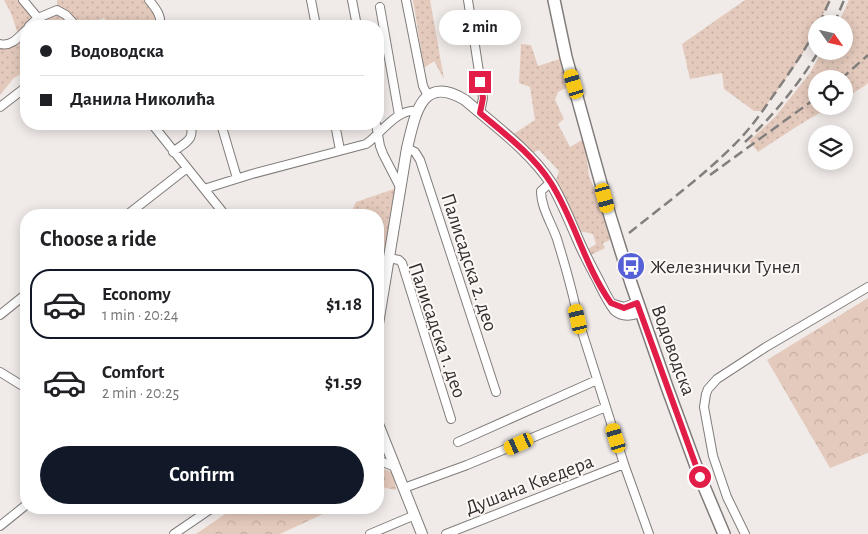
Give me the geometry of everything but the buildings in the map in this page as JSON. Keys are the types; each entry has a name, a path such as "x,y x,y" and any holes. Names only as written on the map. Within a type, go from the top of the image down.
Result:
{"main road":[{"name":"Водоводска","path":"554,0 566,57 610,216 639,307 700,477 724,534"}],"street":[{"path":"23,0 38,18"},
{"path":"149,0 158,12 161,20"},
{"path":"311,0 315,20"},
{"path":"352,0 357,20"},
{"path":"406,0 423,86 428,96"},
{"path":"468,0 483,98 480,113"},
{"path":"380,6 382,20"},
{"path":"36,20 57,10 71,20"},
{"path":"384,29 399,115"},
{"path":"0,44 8,45 20,36"},
{"path":"0,107 20,92"},
{"path":"384,288 407,148 417,111 421,102 428,96 438,92 453,93 466,100 533,160 550,183 567,214 594,273 619,313 630,315 639,307"},
{"path":"384,129 399,115 407,111 417,111"},
{"path":"157,130 220,209"},
{"path":"174,152 189,140 192,130"},
{"path":"223,130 237,178"},
{"path":"336,130 340,150"},
{"path":"377,130 383,154 400,187"},
{"path":"204,189 237,178 366,144 382,130"},
{"name":"Палисадска 2. део","path":"407,148 415,152 420,160 496,392"},
{"path":"135,209 187,168"},
{"path":"550,183 543,188 541,194 557,238 578,319 597,380 649,534"},
{"name":"Палисадска 1. део","path":"389,258 399,260 402,263 452,419"},
{"name":"Водоводска","path":"745,534 727,497 713,456 704,407 706,394 710,386 723,375 868,286"},
{"path":"0,315 20,299"},
{"path":"0,372 20,384"},
{"path":"458,442 597,380"},
{"path":"404,488 467,465 606,407"},
{"path":"384,441 422,534"},
{"path":"384,462 395,467"},
{"name":"Душана Кведера","path":"446,534 624,464"},
{"path":"0,526 20,510"},
{"path":"174,534 203,514"},
{"path":"370,534 415,515"}],"green space":[{"path":"4,0 23,0 38,18 57,10 57,0 149,0 157,20 106,20 104,18 100,20 20,20 20,74 14,78 0,95 0,44 19,37 11,13"},
{"path":"413,0 430,0 444,79 434,61 424,68"},
{"path":"745,0 830,0 823,15 808,15 808,45 762,111 754,111 724,89 722,73 690,79 682,44"},
{"path":"849,0 868,0 868,83 853,93 853,70 812,70 817,60 853,60 853,15 842,15"},
{"path":"521,44 531,45 538,66 566,57 574,84 558,92 555,100 564,119 558,124 570,147 589,136 593,150 586,152 589,176 598,198 610,240 603,243 605,248 591,255 588,249 596,244 593,234 580,231 556,180 559,171 539,150 532,153 512,135 535,120 530,87 519,83"},
{"path":"808,76 808,115 816,115 758,152 749,141 775,117"},
{"path":"400,187 384,287 384,209 353,209 356,202"},
{"path":"868,298 868,453 830,468 767,360"},
{"path":"384,469 394,474 396,490 384,488"},
{"path":"225,514 323,514 280,534 196,534"}],"railway":[{"path":"823,15 830,0"},
{"path":"838,15 844,0"},
{"path":"629,233 696,180 739,140 764,109 808,43"},
{"path":"851,70 868,55"},
{"path":"745,142 785,99 813,60"},
{"path":"710,175 808,104"}],"place":[{"name":"Железнички Тунел","path":"631,266"}],"route":[{"path":"480,82 483,98 480,113 533,160 550,183 567,214 594,273 611,303 624,308 637,303 700,477"}]}
